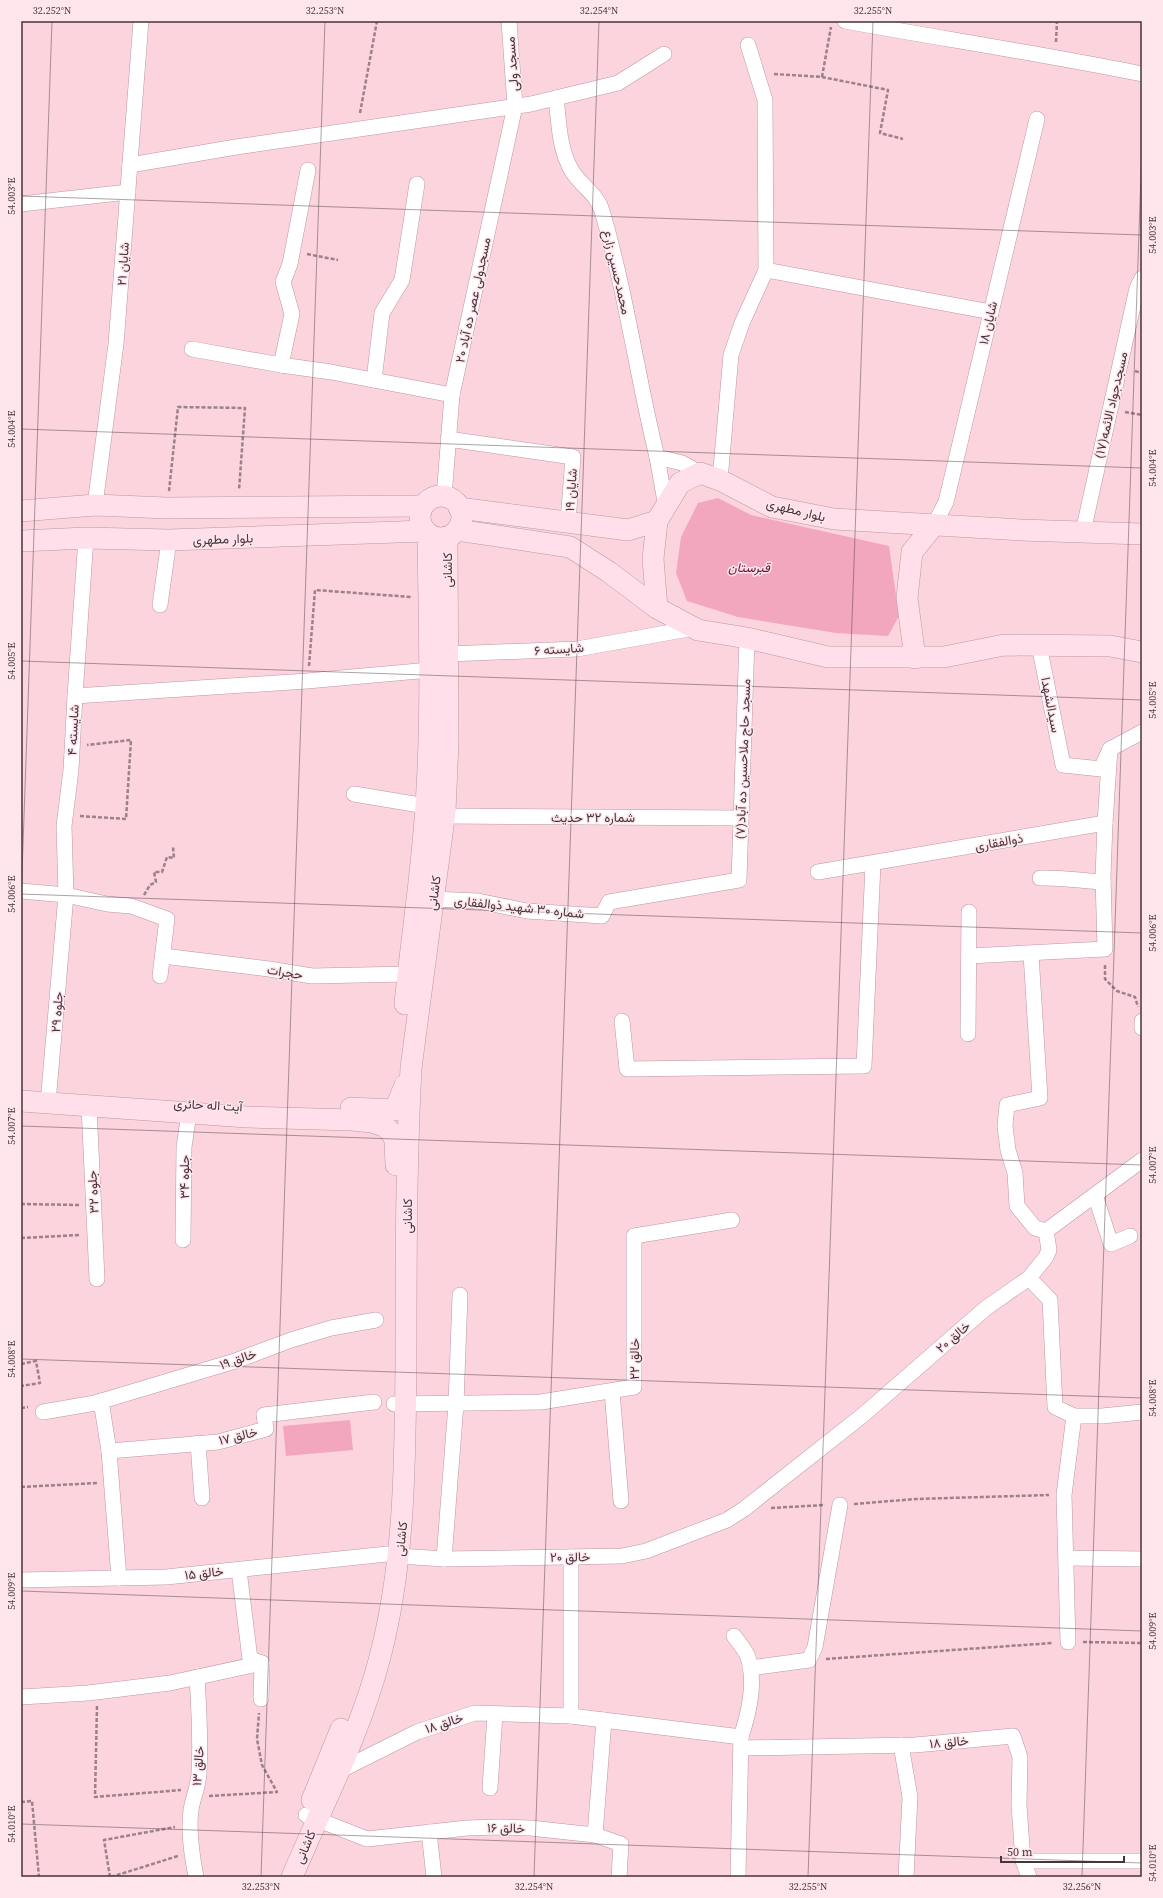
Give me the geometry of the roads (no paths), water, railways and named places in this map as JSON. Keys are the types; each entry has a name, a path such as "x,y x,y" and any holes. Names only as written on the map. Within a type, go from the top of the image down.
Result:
{"street":[{"name":"شایان ۲۱","path":"95,505 116,344 141,21"},
{"name":"مسجد ولی","path":"509,21 515,106"},
{"path":"845,21 998,48 1055,56 1142,74"},
{"path":"720,480 730,355 742,323 766,270 765,100 748,45"},
{"path":"130,165 515,106 556,98 618,83 664,54"},
{"name":"محمدحسین زارع","path":"556,98 564,157 572,172 599,201 609,234 630,327 645,409 657,457 661,514"},
{"name":"مسجدولی عصر ده آباد ۲۰","path":"451,502 448,439 452,395 515,106"},
{"name":"شایان ۱۸","path":"934,525 946,502 1037,119"},
{"path":"281,365 292,314 283,282 290,264 308,170"},
{"path":"374,380 382,313 402,280 417,184"},
{"path":"21,204 128,192"},
{"path":"766,270 991,312"},
{"name":"مسجدجواد الائمه(۱۷)","path":"1083,532 1137,288 1142,278"},
{"path":"192,349 281,365 331,372 452,395"},
{"name":"شایان ۱۹","path":"448,439 573,457 568,522"},
{"path":"657,457 682,462 700,473"},
{"path":"657,608 653,559 661,514 680,483 700,473"},
{"name":"بلوار مطهری","path":"700,473 720,480 772,507 834,519 1021,530 1142,534"},
{"path":"451,502 461,519 440,533 421,525 420,517 423,506 432,498 568,522 628,530 661,514"},
{"path":"21,511 95,505 167,508 423,506"},
{"path":"915,658 907,598 912,552 934,525"},
{"name":"بلوار مطهری","path":"21,541 86,538 169,540 440,533 570,547 609,572 657,608 698,630 747,638 828,657 944,658 1004,645 1110,646 1142,652"},
{"name":"کاشانی","path":"278,1877 311,1817 334,1767 380,1657 393,1555 403,1523 391,1403 397,1218 395,1140 396,1110 408,974 421,866 426,806 431,693 429,598 440,533"},
{"name":"کاشانی","path":"391,1403 407,1165 411,1068 444,816 448,743 448,654 440,533"},
{"name":"شایسته ۴","path":"63,921 66,895 64,826 72,746 86,538"},
{"path":"160,605 169,540"},
{"name":"شایسته ۶","path":"448,654 577,649 694,628"},
{"name":"مسجد حاج ملاحسین ده آباد(۷)","path":"739,880 747,638"},
{"name":"سیدالشهدا","path":"1040,645 1064,765 1101,769 1110,749"},
{"path":"75,696 307,681 430,670 448,654"},
{"path":"969,956 1105,949 1103,882 1110,749 1142,732"},
{"path":"354,794 426,806"},
{"name":"شماره ۳۲ حدیث","path":"444,816 741,818"},
{"name":"ذوالفقاری","path":"818,872 873,864 1106,823"},
{"path":"622,1021 626,1069 864,1066 873,864"},
{"path":"1040,878 1060,877 1073,880 1103,882"},
{"name":"شماره ۳۰ شهید ذوالفقاری","path":"433,899 478,901 527,910 602,916 609,902 739,880"},
{"path":"21,891 66,895 139,909 166,919 160,976"},
{"path":"968,1034 969,912"},
{"name":"جلوه ۲۹","path":"49,1099 56,1030 63,921"},
{"path":"1031,954 1040,1098 1007,1105 1005,1126 1008,1150 1015,1173 1017,1206 1035,1228 1046,1231 1142,1160"},
{"name":"حجرات","path":"163,956 269,969 312,976 408,974"},
{"path":"1142,1021 1142,1028"},
{"path":"396,1110 411,1068"},
{"name":"آیت اله حائری","path":"21,1093 89,1106 247,1117 372,1122 384,1126 391,1132 395,1140"},
{"name":"آیت اله حائری","path":"21,1100 49,1099 244,1107 396,1110"},
{"name":"جلوه ۳۲","path":"89,1106 97,1279"},
{"name":"جلوه ۳۴","path":"183,1240 184,1147 189,1113"},
{"path":"395,1140 407,1165"},
{"path":"1095,1194 1111,1244 1130,1236"},
{"name":"خالق ۲۲","path":"391,1403 456,1404 541,1402 634,1387 634,1236 732,1220"},
{"name":"خالق ۲۰","path":"393,1555 444,1559 622,1556 646,1551 727,1520 744,1509 863,1416 986,1308 1029,1278 1046,1258 1049,1250 1046,1231"},
{"path":"1029,1278 1050,1300 1055,1407 1074,1416 1102,1416 1142,1412"},
{"path":"444,1559 456,1404 460,1295"},
{"name":"خالق ۱۹","path":"43,1412 98,1402 235,1362 291,1340 331,1328 376,1320"},
{"path":"612,1391 621,1501"},
{"path":"98,1402 109,1451 119,1578"},
{"name":"خالق ۱۷","path":"109,1451 218,1442 266,1429 264,1415 391,1403"},
{"path":"1068,1642 1067,1558 1064,1495 1074,1416"},
{"path":"198,1443 202,1498"},
{"path":"750,1668 810,1660 815,1647 840,1505"},
{"name":"خالق ۱۵","path":"21,1580 166,1577 393,1555"},
{"path":"570,1716 571,1557"},
{"path":"1067,1558 1142,1560"},
{"path":"239,1570 250,1659 262,1663"},
{"path":"734,1636 748,1656 753,1684 741,1743 738,1877"},
{"path":"21,1697 97,1692 170,1683 262,1663"},
{"path":"261,1699 262,1663"},
{"name":"خالق ۱۳","path":"196,1877 191,1852 191,1811 196,1793 200,1723 197,1677"},
{"name":"خالق ۱۸","path":"334,1767 417,1732 475,1713 570,1716 604,1720 741,1743 901,1745 1013,1736 1020,1758 1019,1805 1023,1861 1029,1877"},
{"path":"490,1788 495,1714"},
{"path":"595,1835 604,1720"},
{"path":"901,1745 910,1797 906,1877"},
{"name":"کاشانی","path":"292,1877 311,1817"},
{"name":"خالق ۱۶","path":"311,1817 367,1839 467,1828 498,1827 530,1828 595,1835 621,1844 619,1877"},
{"path":"429,1832 434,1877"},
{"path":"1023,1861 1142,1861"}],"park label":[{"name":"قبرستان","path":"749,567"}]}
